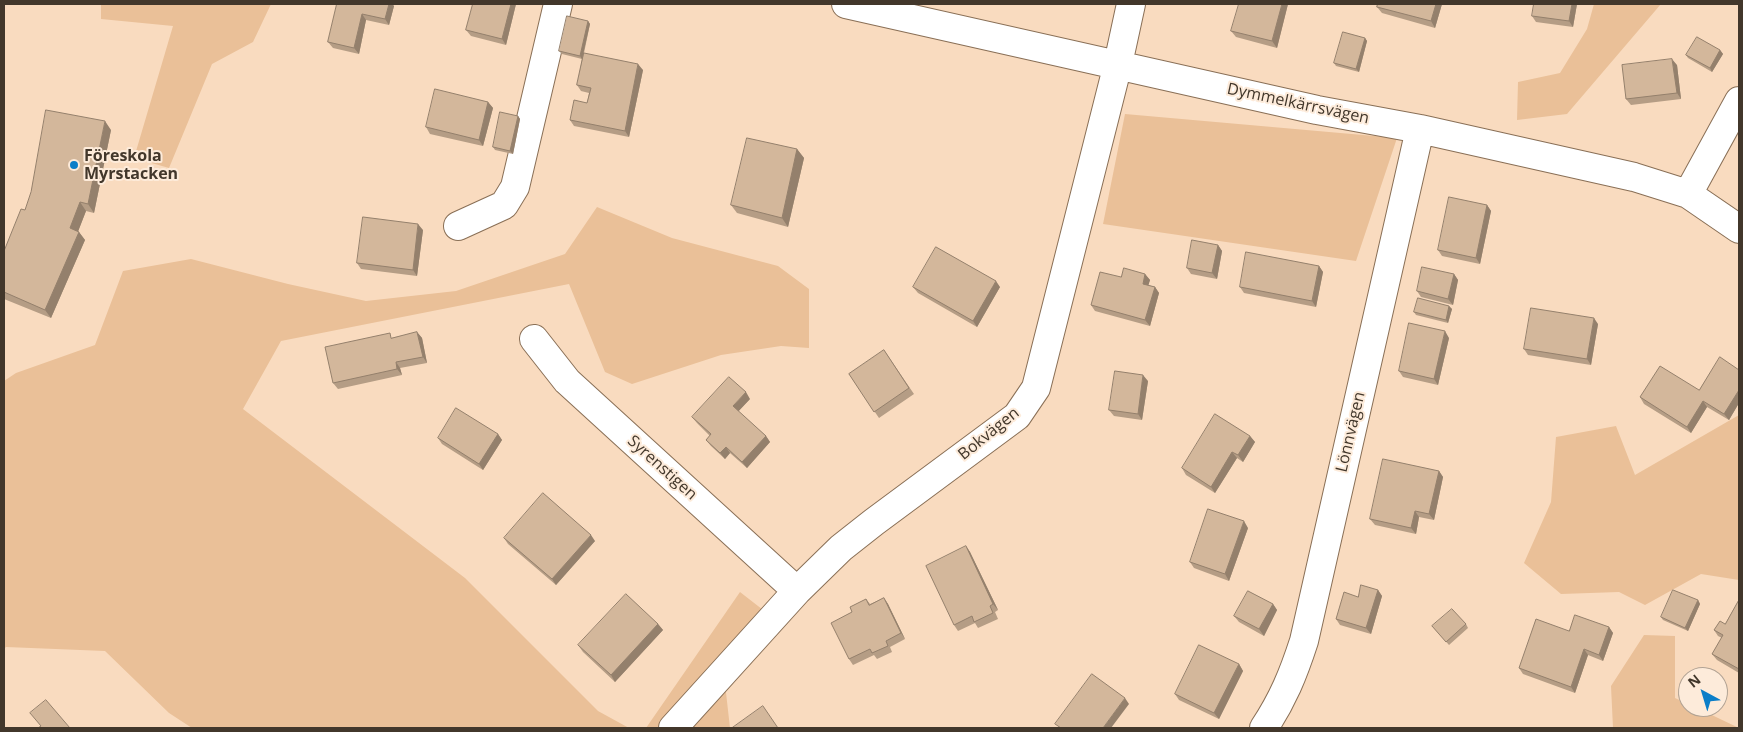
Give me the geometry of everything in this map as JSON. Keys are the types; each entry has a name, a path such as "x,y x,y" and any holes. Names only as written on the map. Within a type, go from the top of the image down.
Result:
{"street":[{"path":"458,226 504,205 515,187 558,4"},
{"name":"Dymmelkärrsvägen","path":"846,4 1317,110 1420,129 1634,177 1688,194 1739,229"},
{"name":"Bokvägen","path":"673,728 797,591 841,548 1016,416 1036,388 1118,64 1131,4"},
{"path":"1688,194 1739,101"},
{"name":"Lönnvägen","path":"1264,728 1283,697 1293,675 1304,641 1420,129"},
{"name":"Syrenstigen","path":"534,339 567,381 797,591"}],"shaded area":[{"path":"101,4 271,4 253,42 212,64 169,168 134,158 173,26 101,19"},
{"path":"1594,4 1661,4 1567,114 1517,120 1518,82 1560,73 1587,29"},
{"path":"1125,114 1397,138 1356,261 1103,224"},
{"path":"597,207 672,238 778,266 809,289 809,348 781,346 721,355 632,384 605,372 569,284 281,341 243,409 465,578 598,711 629,728 192,728 169,713 105,651 6,647 4,649 4,381 16,373 95,345 123,271 191,259 288,284 366,301 456,291 565,254"},
{"path":"1739,415 1739,580 1701,574 1645,605 1619,592 1561,594 1524,563 1551,502 1556,437 1616,426 1635,475"},
{"path":"740,592 767,613 723,666 730,728 646,728"},
{"path":"1644,635 1675,636 1675,698 1678,699 1678,717 1716,717 1739,728 1613,728 1611,686"}],"building":[{"path":"337,4 389,4 385,19 362,14 354,48 328,42"},
{"path":"473,4 511,4 502,39 466,30"},
{"path":"1239,4 1282,4 1272,41 1231,31"},
{"path":"1378,4 1436,4 1431,21 1377,7"},
{"path":"1534,4 1572,4 1569,21 1532,16"},
{"path":"567,16 588,21 580,56 559,51"},
{"path":"1343,32 1365,38 1356,69 1334,63"},
{"path":"1697,37 1720,50 1710,68 1686,55"},
{"path":"584,53 638,64 625,131 570,120 574,100 587,103 591,88 577,85"},
{"path":"1672,59 1677,93 1626,99 1622,65"},
{"path":"435,89 488,102 479,140 426,127"},
{"path":"46,110 105,121 88,204 80,202 70,228 79,232 45,310 4,292 4,251 21,209 25,210 31,192"},
{"path":"500,112 518,116 510,151 493,147"},
{"path":"747,138 797,149 782,218 731,205"},
{"path":"1449,197 1487,205 1476,258 1438,250"},
{"path":"363,217 418,224 413,270 357,263"},
{"path":"1192,240 1218,245 1212,273 1187,268"},
{"path":"936,247 996,281 973,321 913,287"},
{"path":"1246,252 1319,266 1312,301 1240,287"},
{"path":"1422,267 1454,274 1448,299 1417,291"},
{"path":"1124,268 1145,274 1143,284 1155,287 1145,320 1091,305 1100,272 1121,277"},
{"path":"1418,298 1449,306 1446,320 1414,312"},
{"path":"1531,308 1594,318 1587,359 1524,349"},
{"path":"1409,323 1445,331 1434,379 1399,371"},
{"path":"417,332 423,357 396,362 397,369 333,383 325,347 390,333 391,338"},
{"path":"884,350 909,388 874,412 849,374"},
{"path":"1720,357 1739,370 1739,390 1724,414 1703,401 1687,427 1640,397 1660,366 1699,390"},
{"path":"1115,371 1143,375 1138,414 1109,410"},
{"path":"729,377 746,392 733,406 766,436 742,462 726,447 720,453 706,440 711,434 692,417"},
{"path":"456,408 498,434 479,464 438,438"},
{"path":"1215,414 1250,436 1238,455 1232,452 1211,487 1182,468"},
{"path":"1383,459 1439,471 1429,514 1415,511 1411,528 1370,519"},
{"path":"543,493 591,535 552,579 504,538"},
{"path":"1208,509 1244,521 1225,574 1190,562"},
{"path":"966,546 993,604 990,606 993,613 974,622 972,616 954,625 926,566"},
{"path":"1361,585 1378,590 1366,628 1336,619 1344,592 1358,597"},
{"path":"1673,590 1698,600 1685,628 1661,617"},
{"path":"1248,591 1273,604 1259,629 1234,616"},
{"path":"626,594 658,624 611,675 578,645"},
{"path":"884,598 901,633 886,641 888,646 872,653 870,649 849,659 831,623 852,612 850,607 866,599 869,605"},
{"path":"1739,600 1739,669 1712,654 1723,635 1714,630 1720,621 1725,624"},
{"path":"1452,609 1466,624 1446,642 1432,626"},
{"path":"1575,615 1609,627 1599,655 1584,649 1571,687 1519,668 1536,619 1569,631"},
{"path":"1199,645 1239,664 1214,713 1175,694"},
{"path":"1092,674 1125,698 1103,728 1061,728 1055,724"},
{"path":"46,700 70,728 38,728 41,726 30,713"},
{"path":"763,706 778,728 732,728"}],"place":[{"name":"Föreskola Myrstacken","path":"74,165"}]}
